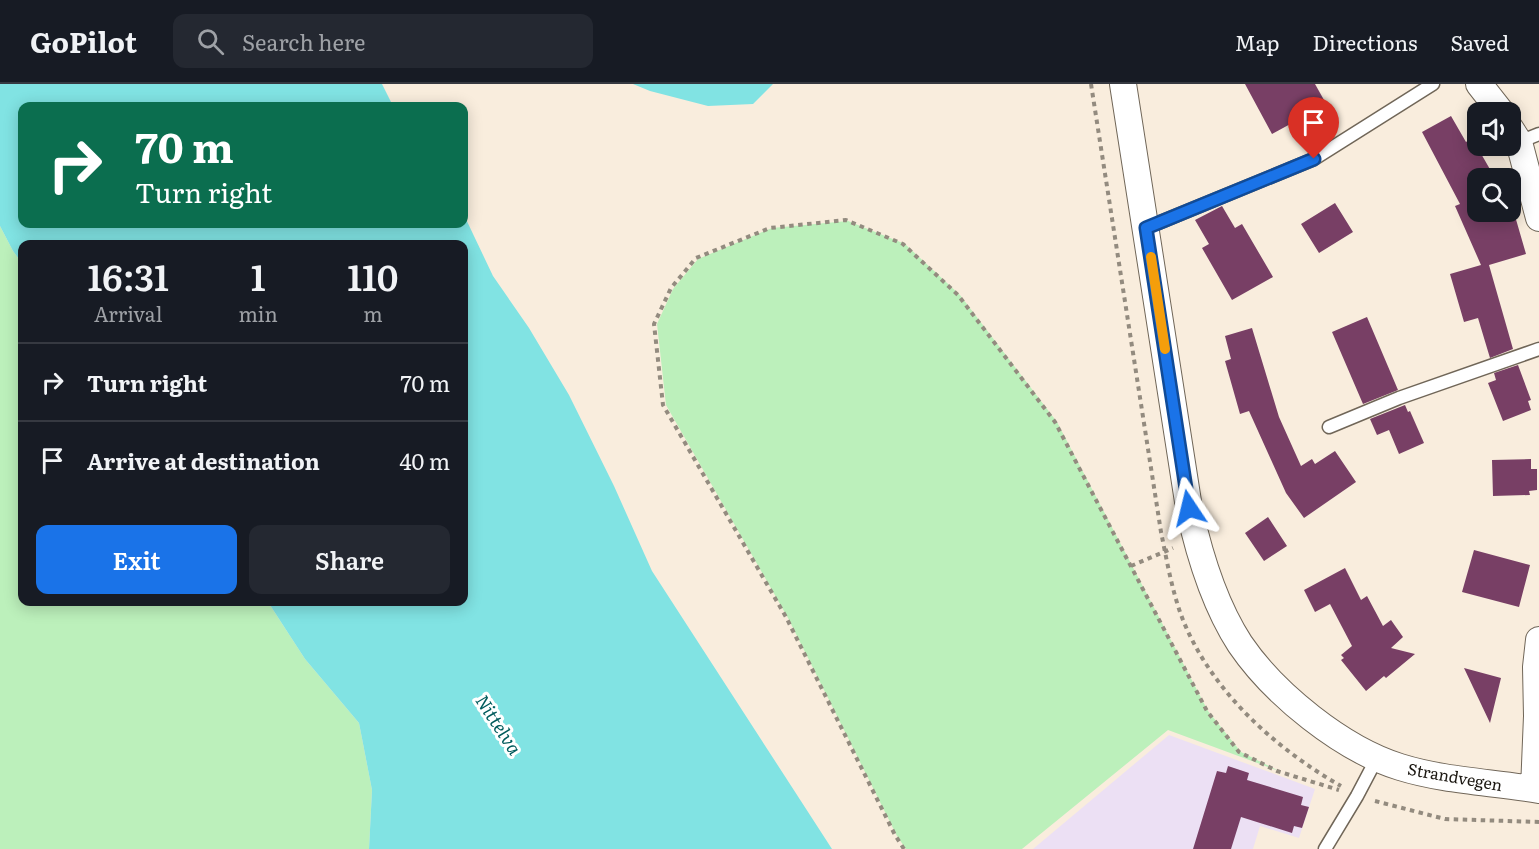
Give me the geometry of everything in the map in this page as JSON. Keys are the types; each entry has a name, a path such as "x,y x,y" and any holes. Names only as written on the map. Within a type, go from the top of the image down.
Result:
{"street":[{"name":"Strandvegen","path":"1123,84 1184,476 1196,537 1212,589 1240,643 1270,680 1302,710 1336,736 1377,758 1399,767 1453,779 1536,789 1536,667 1539,640"},
{"path":"1479,84 1493,102"},
{"path":"1523,135 1539,218"}],"lane":[{"path":"1146,228 1314,159 1433,84"},
{"path":"1329,427 1399,398 1539,349"},
{"path":"1325,849 1377,758"}],"path":[{"path":"904,849 786,617 663,405 654,324 670,288 696,258 770,228 846,220 903,244 958,295 1055,422 1206,711 1239,752 1277,771 1419,814 1470,821 1539,822"},
{"path":"1131,566 1196,537"}],"shaded area":[{"path":"1169,735 1315,789 1299,838 1260,826 1253,849 1033,849"}],"green space":[{"path":"848,221 905,244 960,295 1057,422 1208,711 1241,752 1279,771 1168,730 1022,849 906,849 897,836 788,618 666,405 657,324 673,289 698,259 772,228"},
{"path":"0,226 18,258 18,606 271,606 305,659 359,723 372,790 369,849 0,849"}],"water":[{"name":"Nittelva","path":"0,84 382,84 391,102 18,102 18,228 468,228 468,223 493,276 529,328 569,395 614,486 652,571 832,849 369,849 372,790 359,723 305,659 271,606 468,606 468,240 18,240 18,258 0,226"},
{"path":"633,84 773,84 753,104 708,106 650,91"}],"building":[{"path":"1245,84 1315,84 1324,100 1302,112 1305,116 1272,134"},
{"path":"1451,116 1467,141 1467,156 1482,156 1489,168 1467,168 1467,222 1517,222 1526,254 1489,265 1513,349 1490,358 1478,318 1464,322 1450,274 1481,265 1455,206 1460,204 1422,132"},
{"path":"1335,203 1353,232 1319,253 1301,224"},
{"path":"1222,206 1235,228 1242,224 1273,277 1232,300 1202,248 1209,244 1195,220"},
{"path":"1367,317 1398,390 1363,404 1332,332"},
{"path":"1252,328 1279,417 1301,466 1312,459 1315,464 1335,451 1356,482 1304,518 1286,493 1249,411 1240,414 1225,361 1231,359 1225,336"},
{"path":"1518,365 1531,400 1528,401 1531,410 1503,421 1488,383 1496,380 1494,373"},
{"path":"1405,405 1424,443 1399,454 1389,430 1377,435 1370,419"},
{"path":"1531,459 1531,469 1537,469 1537,490 1529,491 1530,495 1493,496 1492,460"},
{"path":"1268,517 1287,546 1264,561 1245,533"},
{"path":"1474,550 1530,565 1519,607 1462,592"},
{"path":"1345,568 1361,600 1367,596 1383,626 1391,620 1403,637 1391,648 1415,654 1366,691 1341,660 1344,658 1341,655 1352,646 1330,604 1315,612 1304,590"},
{"path":"1464,668 1501,678 1490,723"},
{"path":"1228,766 1249,773 1247,780 1303,797 1301,805 1309,807 1302,828 1294,826 1292,833 1241,817 1231,849 1193,849 1217,771 1226,773"}],"slow traffic":[{"path":"1151,257 1165,349"}],"route":[{"path":"1189,508 1146,228 1314,159"}]}
